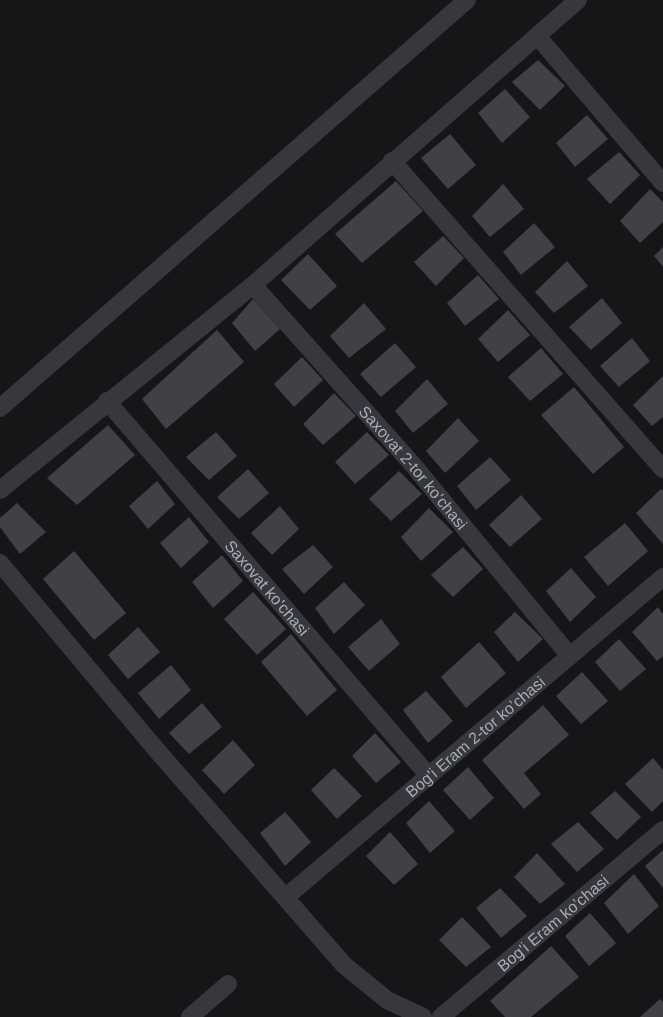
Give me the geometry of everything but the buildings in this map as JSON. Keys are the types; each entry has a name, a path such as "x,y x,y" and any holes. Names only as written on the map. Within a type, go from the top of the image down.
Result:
{"street":[{"path":"0,408 467,0"},
{"path":"0,490 253,285 578,0"},
{"path":"538,37 663,183"},
{"path":"392,161 663,469"},
{"name":"Saxovat 2-tor ko'chasi","path":"253,285 414,466 569,655"},
{"name":"Saxovat ko'chasi","path":"107,401 428,775"},
{"path":"0,563 154,747 356,978 387,1000 423,1017"},
{"name":"Bog'i Eram 2-tor ko'chasi","path":"286,897 663,577"},
{"name":"Bog'i Eram ko'chasi","path":"441,1017 663,830"},
{"path":"190,1017 228,984"}]}
